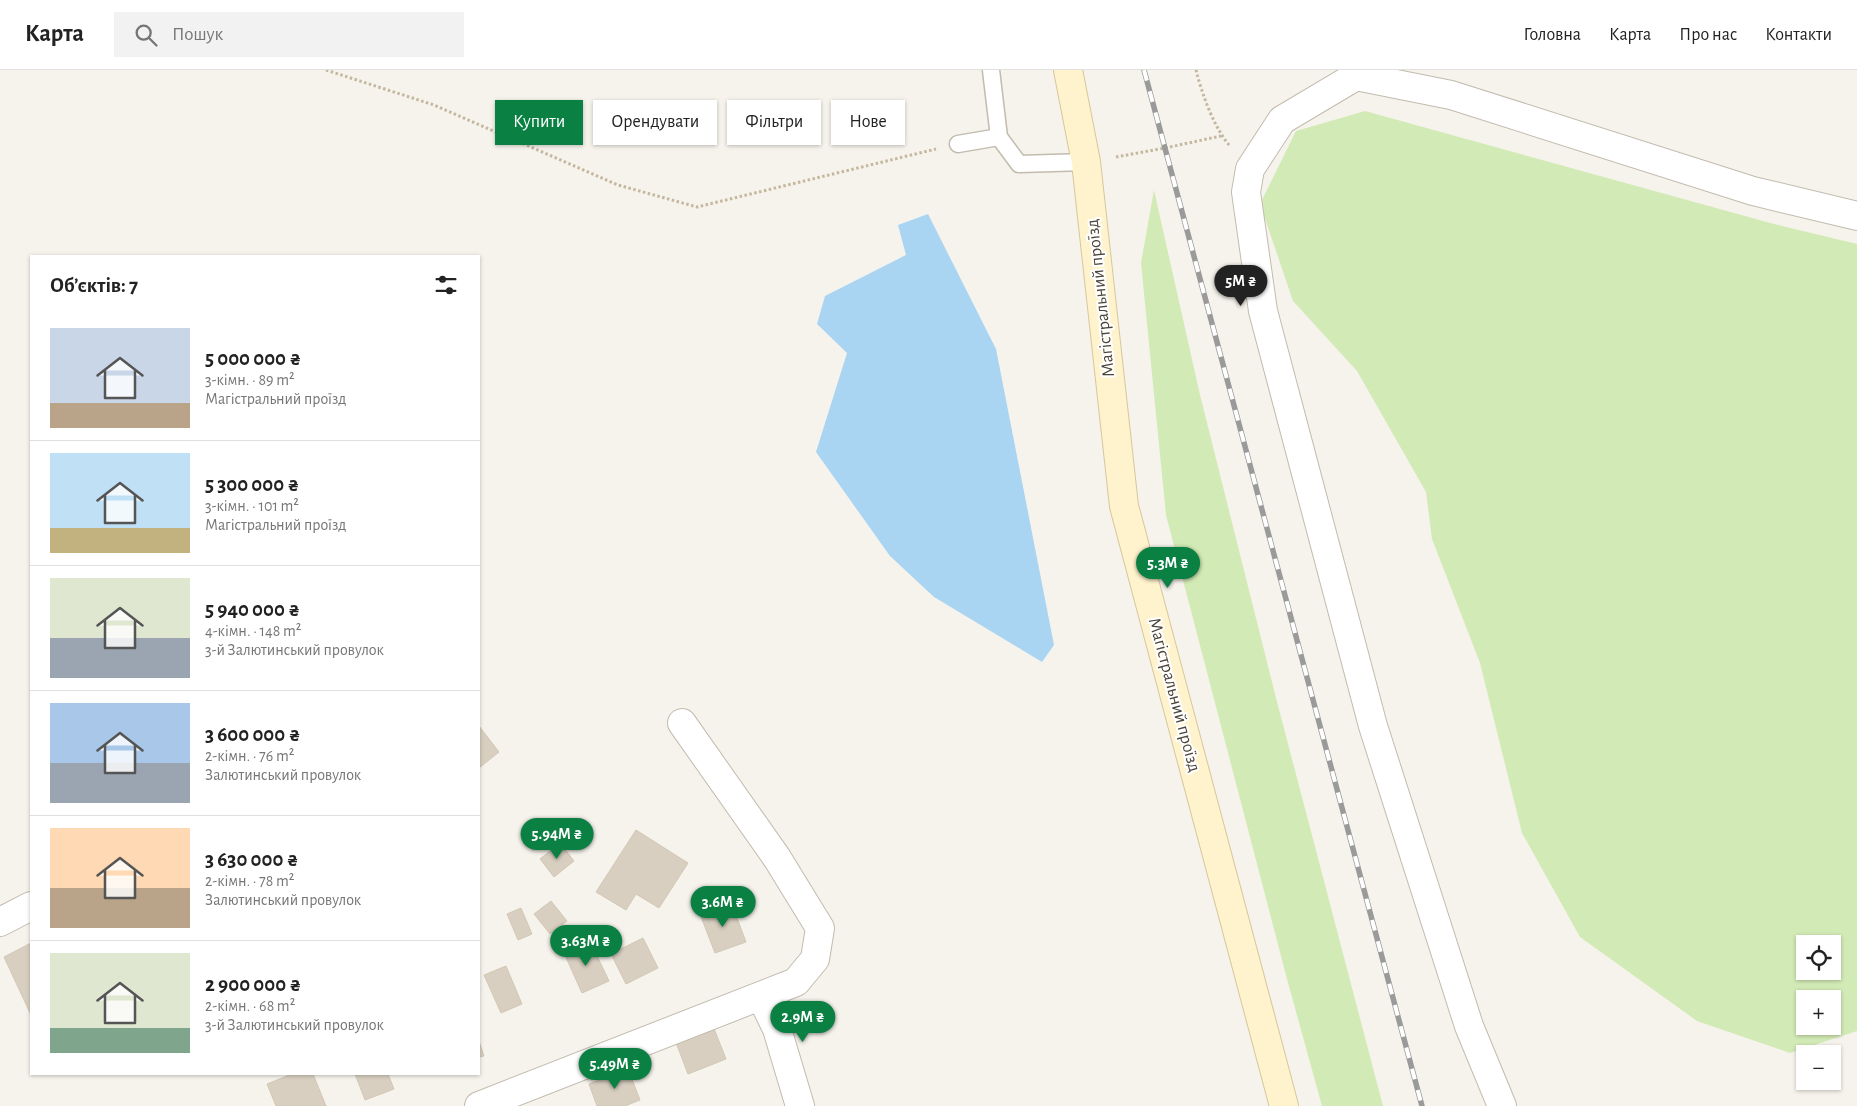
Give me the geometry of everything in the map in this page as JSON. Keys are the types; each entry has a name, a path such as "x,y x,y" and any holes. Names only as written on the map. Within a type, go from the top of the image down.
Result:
{"main road":[{"name":"Магістральний проїзд","path":"1068,70 1086,162 1124,506 1284,1106"}],"street":[{"path":"1502,1106 1469,1026 1373,726 1263,311 1246,192 1250,169 1282,120 1356,76 1451,95 1753,192 1857,216"},
{"path":"478,1106 796,982 815,959 820,928 777,858 682,723"},
{"path":"0,922 30,907"},
{"path":"761,996 777,1029 800,1106"}],"lane":[{"path":"991,70 998,137 1019,164 1086,162"},
{"path":"958,144 998,137"}],"path":[{"path":"326,70 434,105 618,186 697,207 958,144"},
{"path":"1196,70 1221,136 1250,169"},
{"path":"1086,162 1221,136"}],"green space":[{"path":"1365,111 1774,224 1857,244 1857,1031 1814,1045 1796,1045 1796,1051 1790,1053 1697,1021 1580,937 1522,833 1480,663 1432,539 1426,492 1357,371 1293,301 1260,204 1296,131"},
{"path":"1154,190 1200,395 1276,698 1383,1106 1322,1106 1166,515 1141,263"}],"water":[{"path":"928,214 996,349 1054,645 1042,662 934,597 890,556 816,452 847,353 817,324 825,296 906,255 898,225"}],"building":[{"path":"480,727 499,752 480,767"},
{"path":"636,830 688,863 659,908 636,894 626,910 596,892"},
{"path":"560,843 574,861 554,877 540,859"},
{"path":"551,901 567,921 550,934 534,914"},
{"path":"731,902 746,942 715,953 700,914"},
{"path":"521,908 532,934 518,940 507,914"},
{"path":"643,938 658,968 626,984 611,954"},
{"path":"590,941 609,981 582,993 564,953"},
{"path":"30,944 30,1013 4,957"},
{"path":"506,966 522,1004 501,1013 484,975"},
{"path":"713,1026 726,1059 688,1074 675,1040"},
{"path":"480,1044 484,1056 480,1057"},
{"path":"628,1069 640,1100 625,1106 597,1106 589,1084"},
{"path":"290,1075 313,1075 326,1106 276,1106 267,1084"},
{"path":"355,1075 388,1075 394,1089 365,1100"}],"railway":[{"path":"1144,70 1422,1106"}]}
